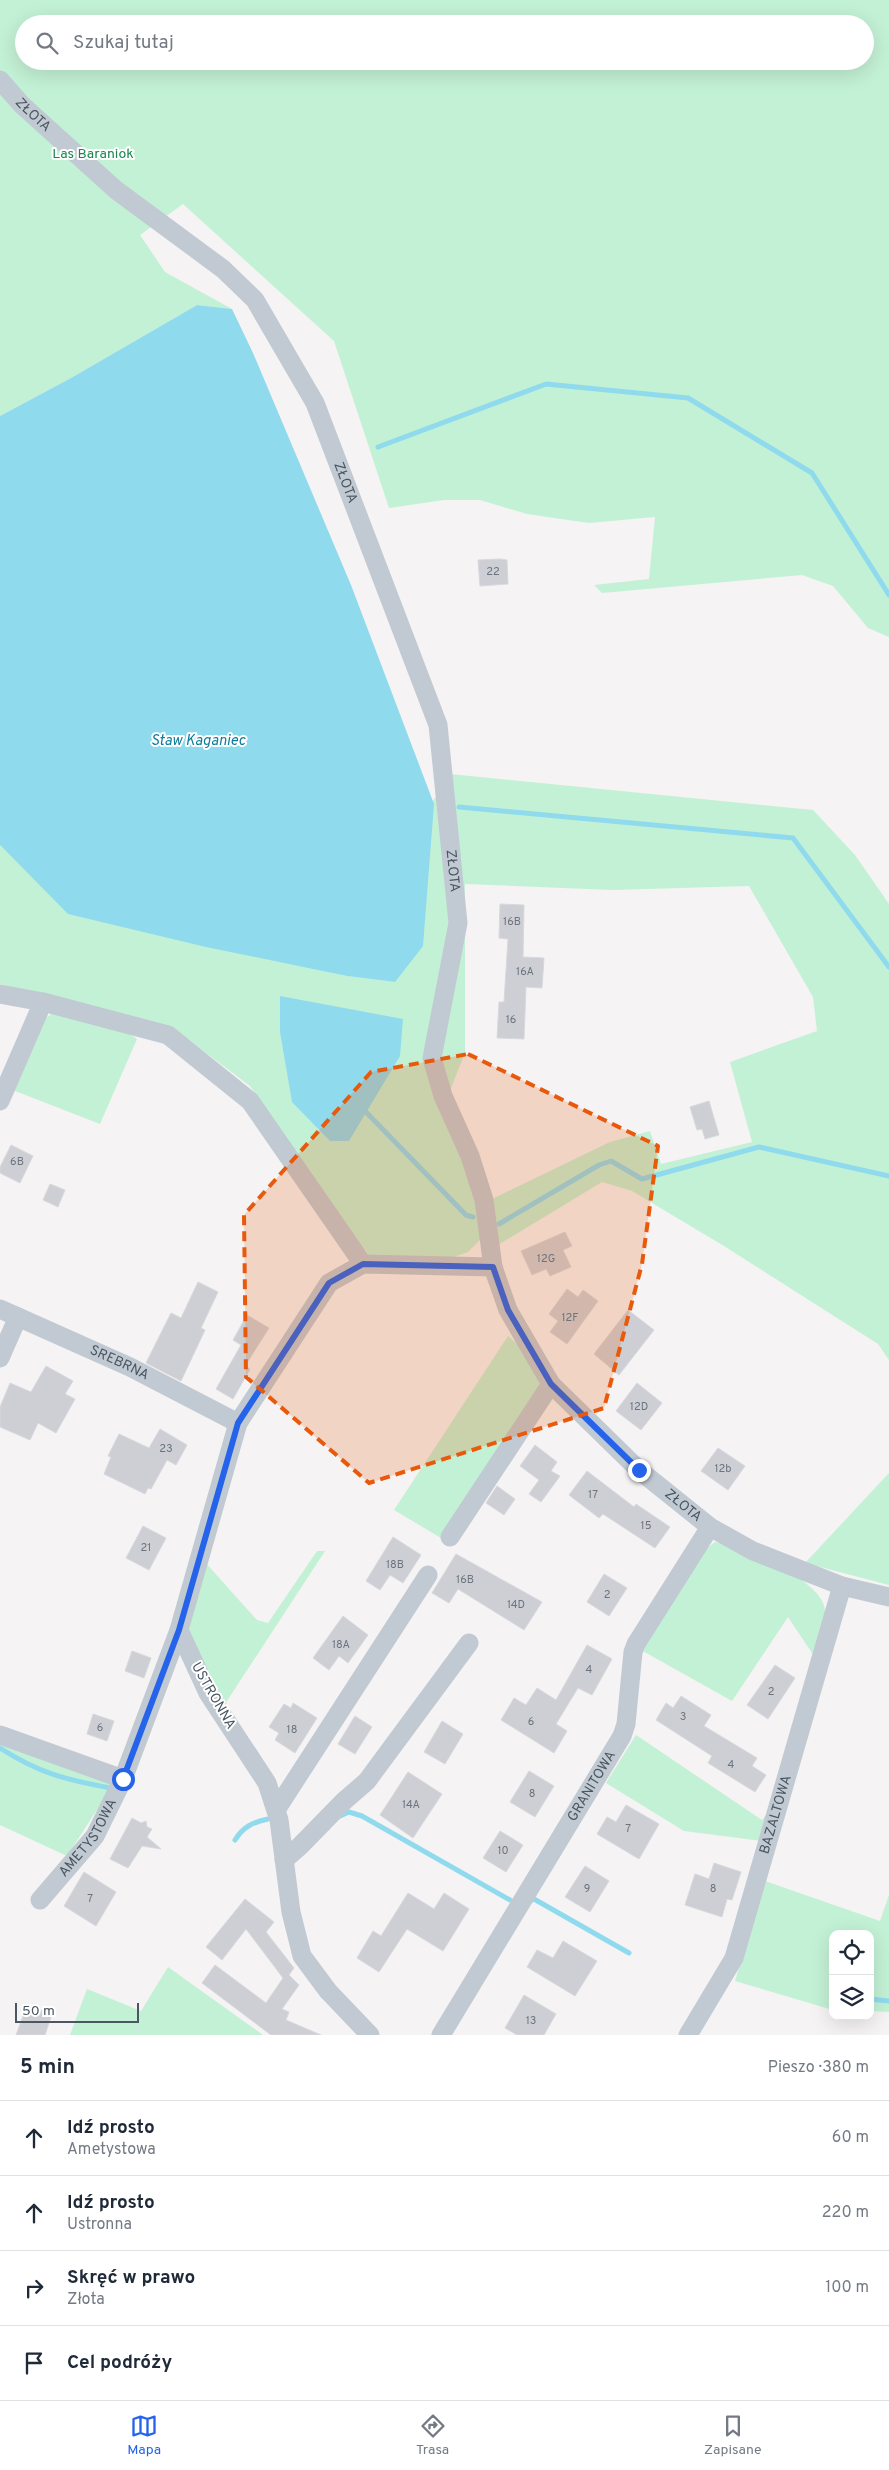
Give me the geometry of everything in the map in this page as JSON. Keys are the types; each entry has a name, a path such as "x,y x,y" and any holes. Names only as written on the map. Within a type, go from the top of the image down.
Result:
{"street":[{"name":"ZŁOTA","path":"0,80 22,106 116,190 222,269 256,300 316,403 438,725 458,924 432,1058 443,1096 470,1156 484,1200 493,1267 508,1310 551,1384 639,1470 710,1527 753,1551 842,1586 889,1597"},
{"path":"0,994 42,1002 168,1035 250,1101 363,1264"},
{"path":"0,1101 42,1002"},
{"path":"179,1630 238,1423 329,1283 363,1264 493,1267"},
{"name":"SREBRNA","path":"0,1309 130,1367 238,1423"},
{"path":"0,1358 18,1317"},
{"path":"450,1537 551,1384"},
{"name":"GRANITOWA","path":"441,2035 622,1736 626,1724 633,1652 636,1644 710,1527"},
{"path":"276,1810 428,1575"},
{"name":"BAZALTOWA","path":"688,2035 734,1958 842,1586"},
{"name":"AMETYSTOWA","path":"40,1900 95,1836 123,1779 179,1630"},
{"name":"USTRONNA","path":"179,1630 208,1693 267,1783 276,1810 291,1912 302,1956 328,1991 370,2035"},
{"path":"284,1860 367,1781 469,1643"},
{"path":"0,1735 123,1779"}],"highlighted area":[{"path":"468,1054 658,1146 642,1264 604,1408 369,1483 246,1377 244,1215 371,1072"}],"green space":[{"name":"Las Baraniok","path":"0,0 889,0 889,637 868,628 833,586 802,575 602,593 594,585 649,579 655,517 589,523 527,514 480,500 444,500 389,508 334,341 183,204 140,235 165,272 232,309 197,305 71,378 0,416"},
{"path":"450,774 813,810 855,855 889,904 889,1360 878,1344 724,1246 632,1191 602,1182 498,1245 488,1201 610,1142 650,1131 661,1164 752,1142 730,1062 817,1031 813,997 749,886 612,890 465,884 465,1053 449,1093 477,1198 482,1238 468,1252 448,1259 370,1256 335,1211 250,1086 177,1031 0,984 0,845 69,914 347,976 395,982 431,804"},
{"path":"55,1012 130,1034 137,1039 100,1124 10,1089 39,1022"},
{"path":"508,1336 525,1351 544,1382 441,1538 394,1510"},
{"path":"889,1473 889,1585 805,1563"},
{"path":"715,1542 743,1550 780,1566 811,1588 821,1600 825,1611 814,1656 788,1617 732,1701 641,1650 706,1549"},
{"path":"317,1551 325,1551 225,1704 193,1649 188,1624 204,1561 257,1620 268,1623"},
{"path":"636,1735 762,1820 771,1808 762,1841 684,1831 606,1783"},
{"path":"0,1744 110,1784 102,1802 67,1856 0,1825"},
{"path":"765,1881 880,1921 889,1895 889,2012 874,2011 874,1930 829,1930 829,2009 735,1981"},
{"path":"168,1967 263,2035 70,2035 87,1989 141,2011"}],"water":[{"name":"Staw Kaganiec","path":"197,305 232,309 253,353 351,585 434,804 423,946 395,982 347,976 206,947 68,914 0,845 0,416 71,378"},
{"path":"280,996 403,1019 400,1056 349,1141 330,1141 292,1102 280,1032"}],"building":[{"path":"478,560 507,560 508,584 480,586"},
{"path":"500,904 524,905 523,957 544,958 542,988 526,987 524,1039 497,1038 499,1002 504,1002 508,939 499,938"},
{"path":"709,1101 719,1135 705,1139 702,1129 697,1130 690,1107"},
{"path":"11,1145 33,1156 20,1183 0,1173 0,1167"},
{"path":"50,1184 65,1190 58,1207 43,1200"},
{"path":"565,1232 572,1246 563,1250 571,1267 550,1276 546,1269 532,1275 521,1251"},
{"path":"198,1282 218,1292 201,1328 205,1330 181,1381 146,1363 171,1313 181,1318"},
{"path":"567,1289 578,1297 583,1290 598,1301 567,1344 550,1332 558,1321 549,1314"},
{"path":"628,1310 654,1330 619,1375 594,1354"},
{"path":"247,1315 269,1328 245,1366 250,1369 233,1399 216,1389 241,1345 233,1340"},
{"path":"46,1366 73,1381 65,1394 75,1399 56,1433 38,1423 30,1440 0,1427 0,1407 10,1383 31,1392"},
{"path":"637,1383 662,1403 641,1430 616,1411"},
{"path":"160,1429 187,1445 176,1465 167,1460 151,1489 148,1488 145,1494 104,1474 111,1457 108,1456 119,1434 149,1448"},
{"path":"535,1445 557,1462 551,1471 560,1476 541,1502 529,1494 539,1480 520,1466"},
{"path":"718,1448 745,1466 728,1490 701,1471"},
{"path":"587,1471 634,1507 636,1504 670,1527 655,1548 603,1514 599,1518 569,1495"},
{"path":"497,1486 515,1499 504,1515 486,1503"},
{"path":"143,1526 166,1538 149,1570 126,1558"},
{"path":"393,1537 421,1555 403,1583 390,1575 380,1590 366,1581"},
{"path":"456,1554 542,1602 524,1630 458,1589 449,1603 432,1593"},
{"path":"604,1574 627,1588 609,1616 587,1602"},
{"path":"343,1616 368,1635 348,1663 339,1656 329,1670 313,1658"},
{"path":"587,1645 612,1659 592,1695 578,1688 556,1724 567,1731 554,1753 501,1720 514,1698 526,1705 537,1688 556,1700"},
{"path":"132,1651 151,1658 144,1678 125,1671"},
{"path":"775,1665 795,1678 768,1719 747,1705"},
{"path":"681,1696 711,1715 704,1726 757,1758 752,1766 766,1775 755,1792 708,1763 712,1756 656,1720 666,1703 673,1708"},
{"path":"293,1703 317,1718 295,1753 275,1740 279,1733 269,1727 284,1704 291,1708"},
{"path":"93,1714 114,1721 107,1741 87,1734"},
{"path":"355,1716 372,1727 355,1754 338,1744"},
{"path":"442,1721 463,1734 445,1764 424,1752"},
{"path":"529,1771 554,1786 535,1817 510,1802"},
{"path":"408,1772 442,1794 413,1838 380,1815"},
{"path":"626,1805 659,1824 639,1859 597,1834 607,1817 616,1822"},
{"path":"132,1818 141,1823 146,1821 147,1827 152,1829 147,1837 161,1849 142,1846 128,1868 110,1859"},
{"path":"500,1831 523,1845 506,1872 483,1858"},
{"path":"714,1863 741,1872 732,1900 727,1899 722,1917 685,1905 695,1874 709,1879"},
{"path":"585,1866 609,1881 590,1912 565,1897"},
{"path":"84,1872 116,1892 96,1926 64,1906"},
{"path":"408,1893 434,1909 444,1893 469,1909 443,1951 407,1929 379,1972 357,1958 373,1931 381,1936"},
{"path":"245,1899 274,1922 266,1932 294,1968 289,1975 299,1985 282,2009 289,2012 286,2020 321,2035 271,2035 202,1983 215,1965 266,2003 283,1978 246,1929 222,1960 206,1947"},
{"path":"563,1941 597,1961 575,1996 527,1967 537,1950 553,1958"},
{"path":"524,1995 556,2014 544,2035 517,2035 505,2028"},
{"path":"27,2005 52,2014 45,2035 16,2035"}],"waterway":[{"path":"378,447 546,384 688,398 812,473 889,595"},
{"path":"459,807 793,838 889,967"},
{"path":"366,1112 466,1215 473,1217"},
{"path":"499,1224 599,1165 611,1161 642,1179 759,1147 889,1176"},
{"path":"0,1748 40,1770 80,1782 111,1788"},
{"path":"340,1816 349,1812 362,1816 510,1900"},
{"path":"235,1840 249,1826 268,1819"},
{"path":"530,1901 534,1899 629,1953"},
{"path":"874,1999 889,2001"}],"route":[{"path":"123,1779 179,1630 238,1423 329,1283 363,1264 493,1267 508,1310 551,1384 639,1470"}]}
